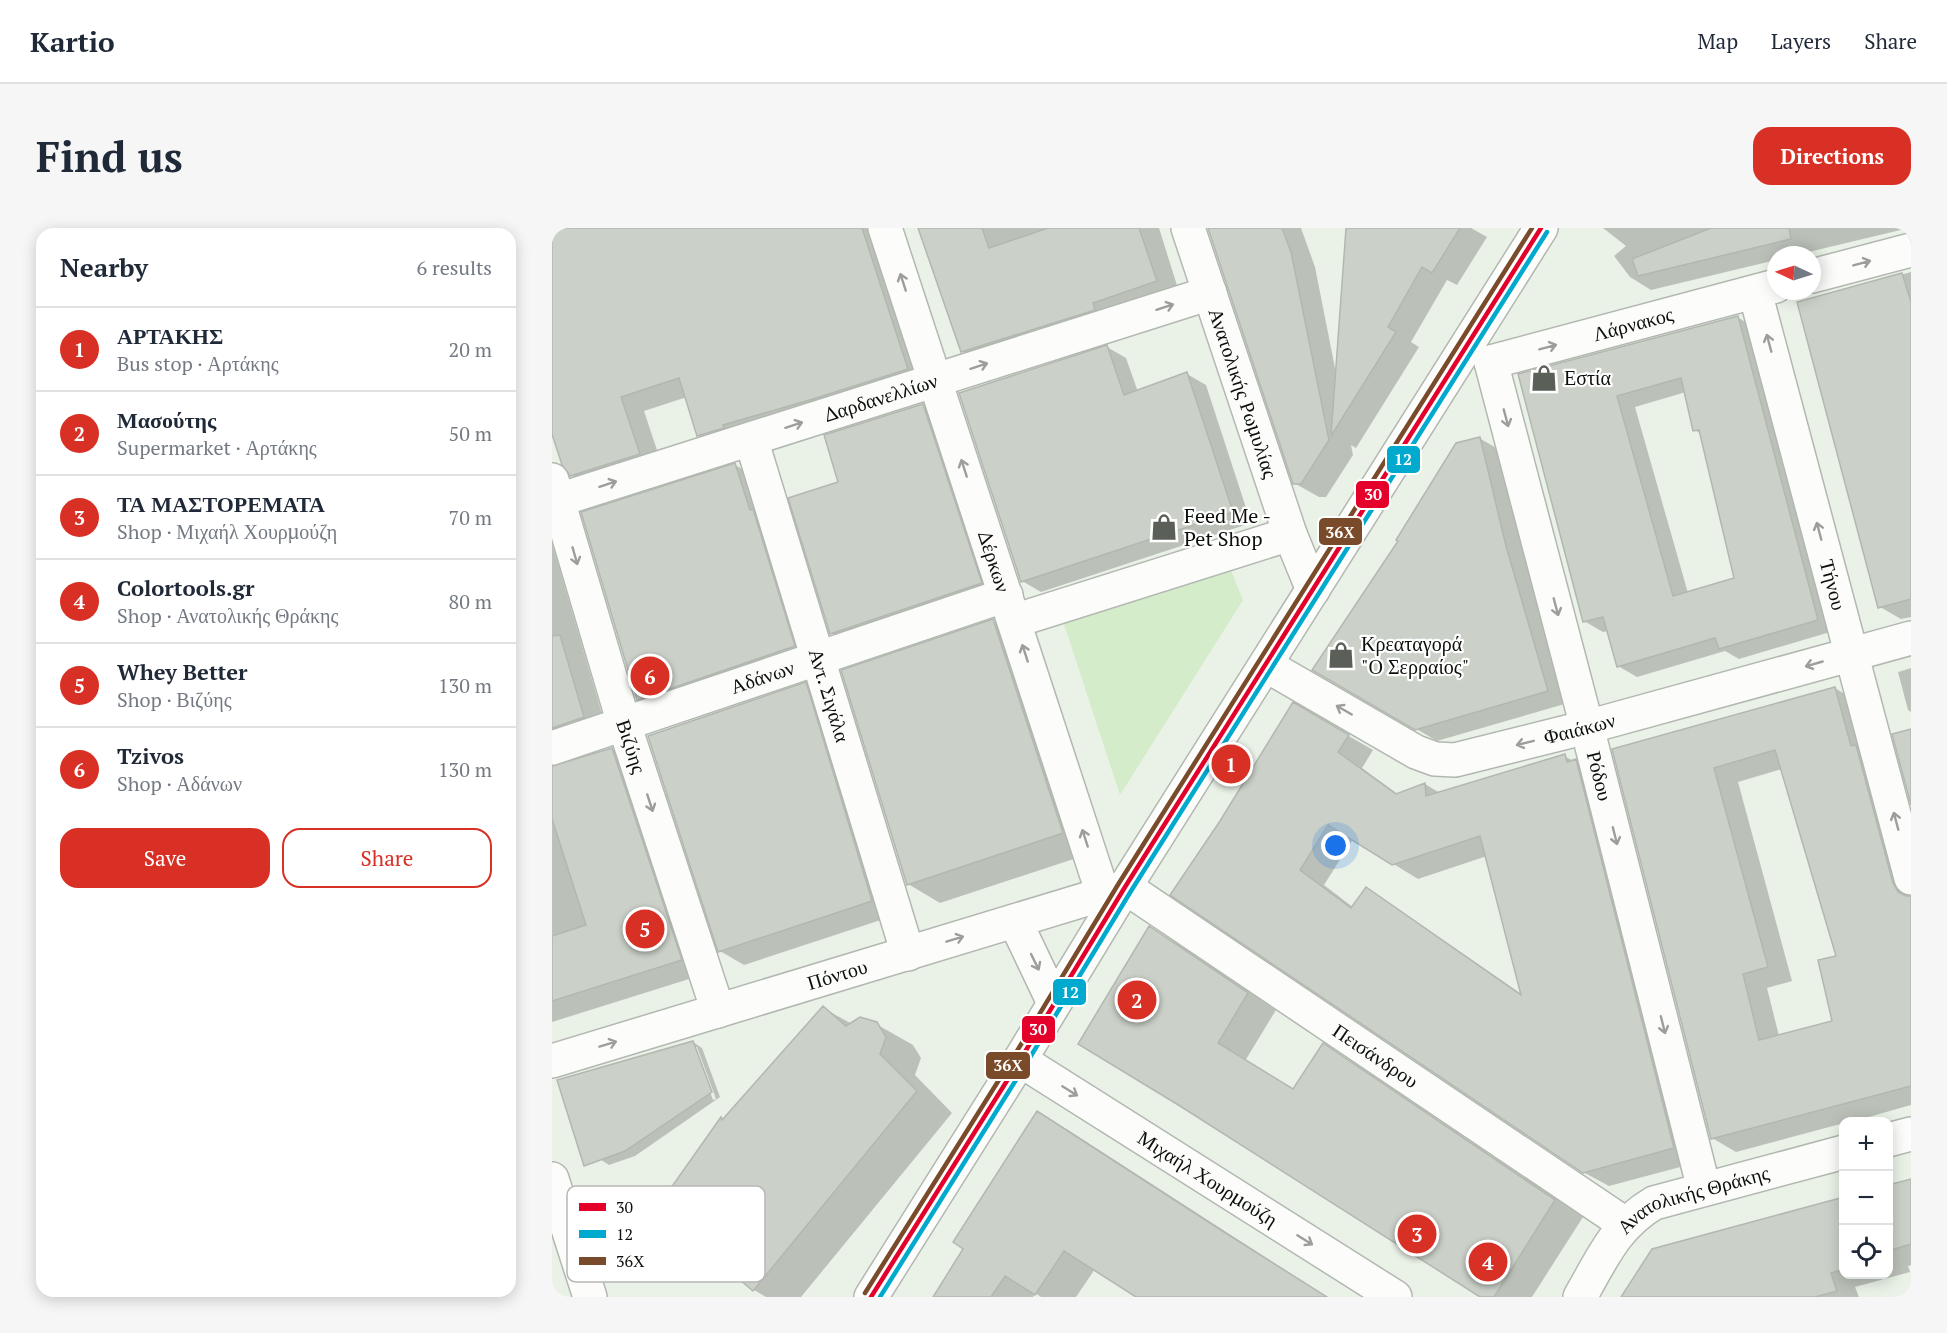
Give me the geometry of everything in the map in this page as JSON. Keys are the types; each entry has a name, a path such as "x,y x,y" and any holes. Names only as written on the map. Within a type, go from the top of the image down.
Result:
{"street":[{"name":"Δέρκων","path":"885,228 1010,608 1114,891"},
{"name":"Ανατολικής Ρωμυλίας","path":"1188,228 1290,534 1312,590"},
{"path":"871,1297 1020,1060 1054,1003 1114,891 1266,664 1312,590 1479,354 1541,228"},
{"path":"1821,273 1911,248 1906,228"},
{"name":"Λάρνακος","path":"1479,354 1766,289"},
{"name":"Τήνου","path":"1766,289 1852,653 1911,878"},
{"name":"Δαρδανελλίων","path":"554,494 751,439 1210,293"},
{"name":"Ρόδου","path":"1479,354 1587,727 1704,1189"},
{"name":"Αντ. Σιγάλα","path":"751,439 908,954"},
{"name":"Βιζύης","path":"554,494 624,724 718,1011"},
{"name":"Αδάνων","path":"552,748 818,658 1290,534"},
{"name":"Φαιάκων","path":"1266,664 1416,752 1445,760 1464,758 1587,727 1911,638"},
{"name":"Πόντου","path":"552,1061 1114,891"},
{"name":"Πεισάνδρου","path":"1114,891 1625,1224"},
{"path":"1015,921 1054,1003"},
{"name":"Μιχαήλ Χουρμούζη","path":"1020,1060 1395,1297"},
{"path":"1893,1139 1911,1134"},
{"name":"Ανατολικής Θράκης","path":"1580,1297 1625,1224 1654,1203 1839,1153"},
{"path":"552,1179 567,1226"},
{"path":"585,1282 590,1297"}],"green space":[{"path":"1230,568 1243,600 1120,795 1063,621"}],"building":[{"path":"552,228 862,228 908,369 723,425 724,428 697,436 679,378 621,397 640,454 570,476 562,465 552,434"},
{"path":"918,228 982,228 989,248 1048,228 1139,228 1157,281 1093,303 1095,310 961,352"},
{"path":"1208,228 1282,228 1291,252 1329,440 1301,484 1293,484"},
{"path":"1346,228 1460,228 1432,273 1422,267 1388,327 1396,332 1331,436"},
{"path":"1711,228 1789,228 1791,239 1638,276 1632,259"},
{"path":"1902,273 1911,302 1911,599 1878,608 1797,302 1821,300 1821,295"},
{"path":"1738,316 1818,620 1719,649 1715,638 1617,667 1603,617 1583,622 1518,374","holes":["1681,378 1693,431 1699,430 1734,578 1673,596 1617,396"]},
{"path":"1107,345 1124,395 1187,372 1233,512 1021,582 959,393"},
{"path":"923,404 982,583 830,634 788,498 838,482 824,435"},
{"path":"1480,437 1506,546 1548,691 1415,730 1312,670 1398,541 1396,540 1456,443"},
{"path":"735,463 750,510 753,509 795,646 637,700 581,512"},
{"path":"993,619 1063,833 907,885 841,670"},
{"path":"560,635 584,717 552,728 552,636"},
{"path":"806,682 872,901 718,952 648,736"},
{"path":"1835,687 1851,746 1856,745 1893,883 1898,892 1911,896 1911,1086 1711,1139 1612,749","holes":["1775,750 1836,956 1818,960 1832,1021 1759,1040 1743,974 1768,967 1714,768"]},
{"path":"1293,702 1349,735 1338,752 1396,794 1425,783 1426,796 1565,754 1567,762 1576,759 1674,1148 1583,1173 1170,895 1220,821","holes":["1328,825 1392,865 1480,836 1521,995 1366,887 1351,908 1300,870"]},
{"path":"1911,729 1911,805 1892,734"},
{"path":"612,748 682,960 552,1001 552,936 586,925 552,819 552,766"},
{"path":"1149,926 1248,993 1218,1043 1293,1089 1323,1043 1555,1200 1494,1297 1480,1297 1180,1106 1078,1044"},
{"path":"823,1006 846,1026 860,1017 877,1022 886,1037 880,1054 917,1091 765,1276 765,1186 672,1186 721,1117 722,1120"},
{"path":"693,1041 712,1092 625,1151 584,1166 557,1080"},
{"path":"1037,1111 1327,1297 1136,1297 1064,1251 1035,1295 1005,1276 991,1297 933,1297 963,1249 953,1242"},
{"path":"1911,1179 1911,1244 1893,1249 1893,1225 1893,1184"},
{"path":"1839,1198 1839,1271 1831,1273 1837,1291 1815,1297 1621,1297 1652,1249"},
{"path":"742,1282 760,1282 753,1291"}],"transit line":[{"name":"36Χ","path":"865,1293 1014,1056 1119,883 1532,228"},
{"name":"30","path":"871,1297 1020,1060 1125,887 1541,228"},
{"name":"12","path":"880,1297 1131,891 1547,232"}],"place":[{"name":"Εστία","path":"1544,378"},
{"name":"Feed Me - Pet Shop","path":"1164,527"},
{"name":"Κρεαταγορά \"Ο Σερραίος\"","path":"1341,655"},
{"name":"Tzivos","path":"650,676"},
{"name":"ΑΡΤΑΚΗΣ","path":"1231,764"},
{"name":"Whey Better","path":"645,929"},
{"name":"Μασούτης","path":"1137,1000"},
{"name":"ΤΑ ΜΑΣΤΟΡΕΜΑΤΑ","path":"1417,1234"},
{"name":"Colortools.gr","path":"1488,1262"}]}
